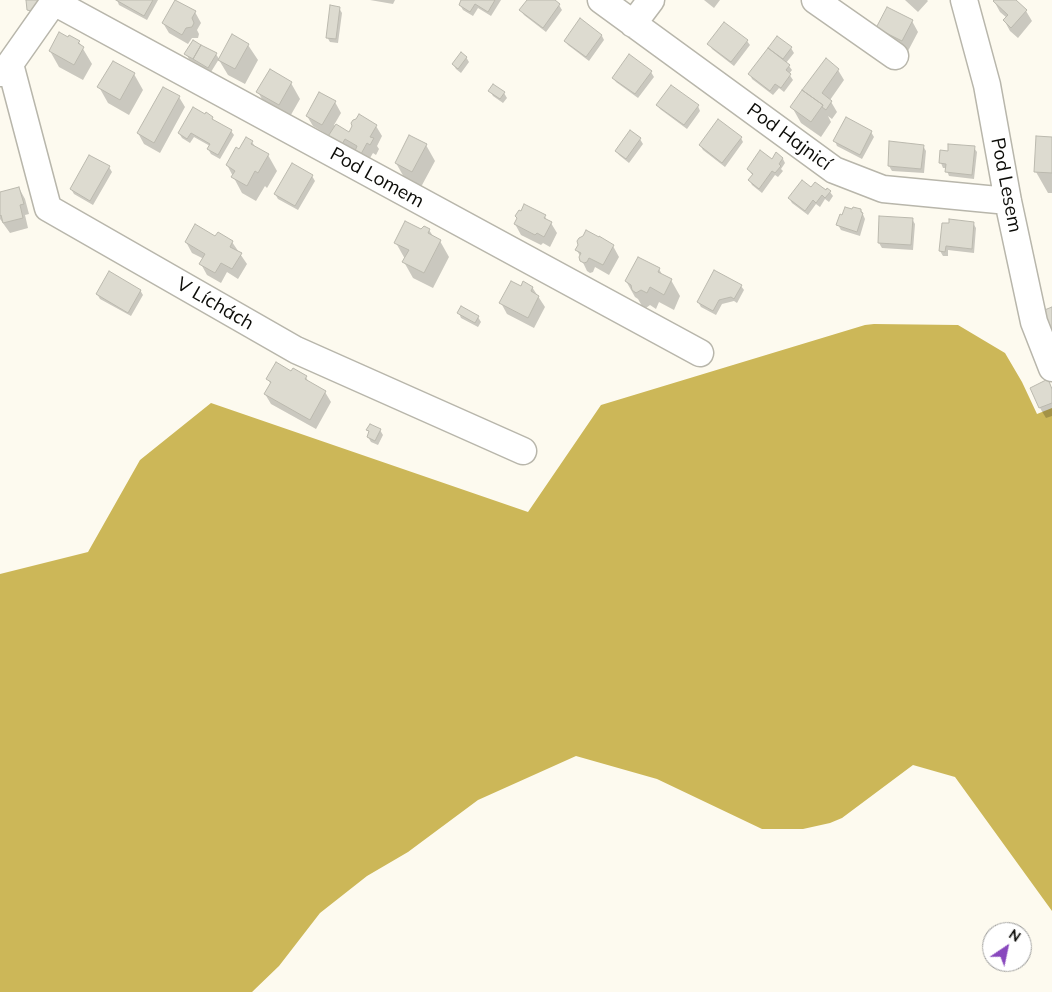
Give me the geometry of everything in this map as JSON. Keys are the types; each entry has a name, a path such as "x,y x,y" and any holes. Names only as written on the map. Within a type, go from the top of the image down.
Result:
{"street":[{"name":"Pod Hajnicí","path":"601,0 834,170 883,189 1008,201"},
{"path":"633,24 651,0"},
{"path":"815,0 895,56"},
{"name":"Pod Lesem","path":"964,0 987,86 1008,201 1034,322 1052,368"},
{"path":"5,68 54,1"},
{"name":"Pod Lomem","path":"54,1 700,353"},
{"name":"V Líchách","path":"5,68 48,208 296,350 523,451"}],"shaded area":[{"path":"865,325 958,325 1005,353 1022,382 1037,414 1052,408 1052,911 955,777 913,765 842,818 830,823 803,829 762,829 657,779 576,756 478,800 408,852 367,876 320,913 279,966 252,992 0,992 0,574 88,552 140,460 211,403 528,512 601,405"}],"building":[{"path":"26,0 41,0 35,12 27,10"},
{"path":"116,0 153,0 144,16"},
{"path":"175,0 196,11 192,18 194,23 192,27 186,28 182,35 162,23"},
{"path":"461,0 495,0 488,12 475,4 470,12 459,5"},
{"path":"527,0 555,0 560,4 543,28 519,10"},
{"path":"994,0 1016,0 1027,10 1011,28 1003,20 1008,15"},
{"path":"330,5 340,7 336,39 326,38"},
{"path":"887,7 913,20 902,41 876,28"},
{"path":"580,18 602,35 586,57 564,41"},
{"path":"724,22 748,40 731,62 707,44"},
{"path":"59,32 80,41 78,43 84,47 74,65 49,51"},
{"path":"232,34 249,44 235,69 218,60"},
{"path":"777,36 792,47 783,59 768,48"},
{"path":"193,40 201,45 193,59 184,54"},
{"path":"201,45 217,53 208,68 193,59"},
{"path":"768,48 790,65 786,70 791,74 781,88 775,84 770,91 748,74"},
{"path":"461,52 467,57 458,69 452,64"},
{"path":"629,54 652,71 635,94 612,78"},
{"path":"826,58 839,69 822,93 832,101 826,110 822,107 823,105 802,90"},
{"path":"113,61 135,73 120,100 97,87"},
{"path":"270,69 292,82 279,105 256,92"},
{"path":"493,84 505,92 500,99 488,91"},
{"path":"671,85 699,105 684,125 656,105"},
{"path":"163,87 180,96 154,143 137,133"},
{"path":"802,90 823,105 811,122 790,107"},
{"path":"319,92 336,101 322,125 306,116"},
{"path":"193,107 205,114 206,112 213,117 212,119 232,130 218,155 207,149 210,144 191,133 187,139 178,133"},
{"path":"359,114 377,125 370,137 374,138 370,145 367,143 361,154 355,151 357,146 345,139 341,146 327,138 336,124 349,132 352,126 351,123"},
{"path":"846,117 872,131 860,155 833,141"},
{"path":"718,119 742,137 722,163 699,145"},
{"path":"630,130 641,138 626,159 615,151"},
{"path":"409,135 427,144 412,172 395,163"},
{"path":"1036,136 1052,137 1052,173 1034,172"},
{"path":"246,137 253,141 251,144 269,154 258,173 255,171 247,186 231,177 235,171 226,165 236,147 239,149"},
{"path":"889,141 924,145 921,169 888,166"},
{"path":"948,144 975,146 972,175 945,172 946,164 939,163 940,150 948,151"},
{"path":"760,150 772,159 776,152 783,158 779,164 781,166 775,173 772,171 759,189 748,180 753,174 747,169"},
{"path":"89,155 110,166 90,201 70,189"},
{"path":"292,163 313,175 295,206 274,194"},
{"path":"802,180 811,187 815,182 826,190 827,188 831,191 825,198 822,195 816,203 813,200 805,211 788,198"},
{"path":"19,187 24,204 20,205 23,218 3,223 0,216 0,192"},
{"path":"524,204 546,215 544,218 552,222 544,237 537,233 535,235 514,224 517,218 515,216 519,210 521,211"},
{"path":"845,207 861,209 863,213 857,232 836,225"},
{"path":"879,216 913,218 911,245 878,243"},
{"path":"949,219 974,222 972,249 946,246 945,252 939,251 942,223 949,223"},
{"path":"405,221 421,229 424,226 430,229 428,233 441,240 424,273 402,262 409,250 394,243"},
{"path":"195,224 215,236 218,232 233,241 230,247 242,253 232,269 221,263 215,273 199,264 205,254 185,242"},
{"path":"586,230 614,245 603,265 589,258 584,263 580,261 581,253 575,250 578,245 577,241"},
{"path":"638,257 660,268 658,272 672,279 664,295 650,287 647,293 641,290 636,293 632,290 631,285 625,281"},
{"path":"714,270 742,285 734,299 731,297 719,300 713,311 697,302"},
{"path":"109,271 141,290 128,313 96,294"},
{"path":"511,281 521,286 523,281 533,287 531,291 539,296 528,318 499,303"},
{"path":"461,306 479,316 475,323 457,313"},
{"path":"1052,307 1052,339 1042,311"},
{"path":"276,362 291,371 293,368 307,376 305,379 326,391 310,420 264,394 271,382 266,379"},
{"path":"1048,379 1052,389 1052,403 1039,408 1030,388"},
{"path":"370,424 381,429 375,441 367,437 369,431 366,430"}]}
